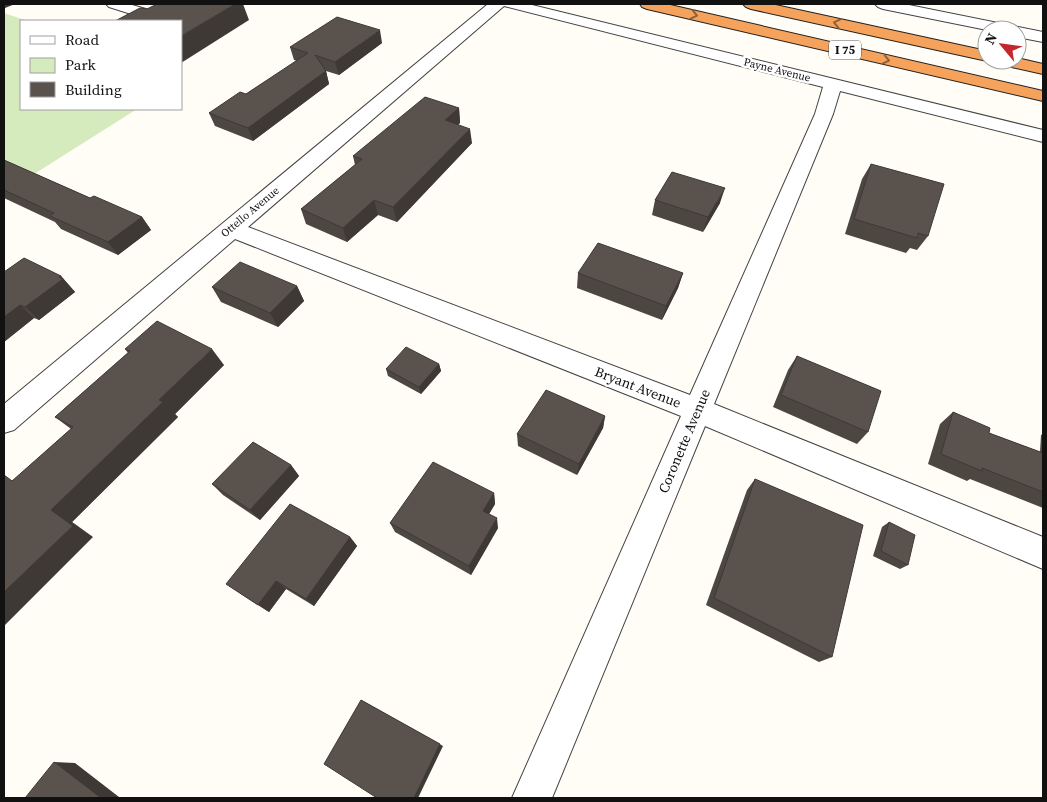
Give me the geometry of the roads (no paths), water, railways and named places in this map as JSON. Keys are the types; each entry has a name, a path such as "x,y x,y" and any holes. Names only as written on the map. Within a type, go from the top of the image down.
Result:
{"highway":[{"name":"I 75","path":"647,4 1043,96"},
{"name":"I 75","path":"751,4 977,54"},
{"path":"1027,65 1043,69"}],"street":[{"path":"114,4 150,15 173,4"},
{"name":"Ottello Avenue","path":"4,421 497,4"},
{"name":"Payne Avenue","path":"510,4 1043,136"},
{"path":"883,4 977,24"},
{"name":"Coronette Avenue","path":"532,798 824,114 834,84"},
{"name":"Bryant Avenue","path":"231,229 697,410 1043,553"}]}
